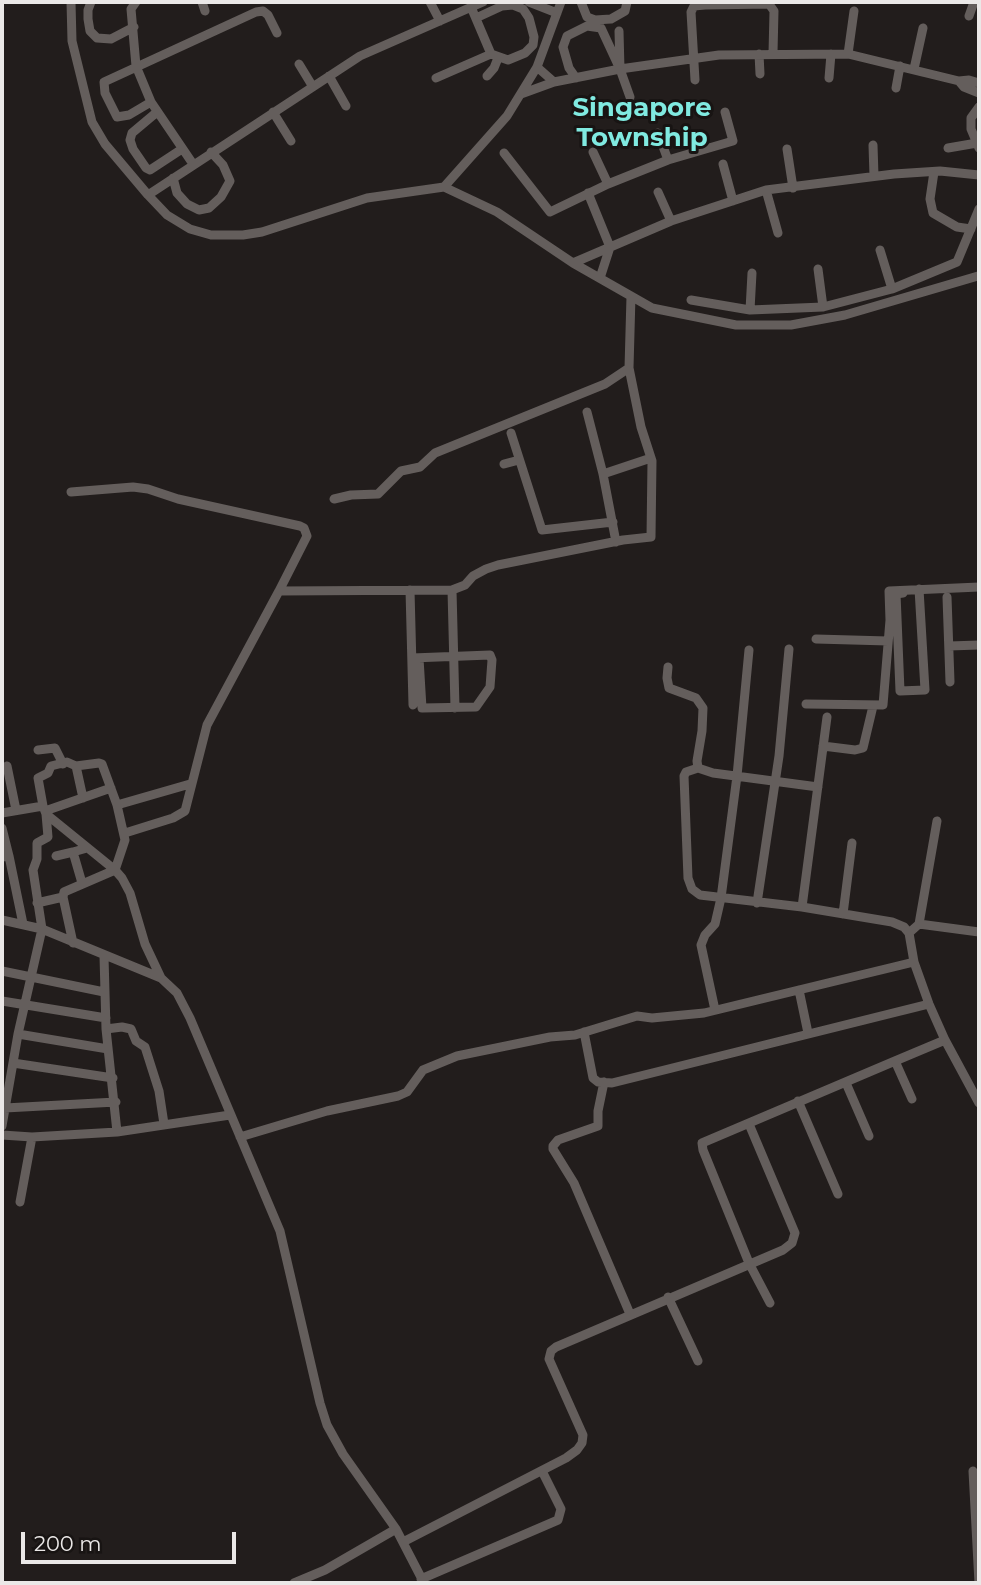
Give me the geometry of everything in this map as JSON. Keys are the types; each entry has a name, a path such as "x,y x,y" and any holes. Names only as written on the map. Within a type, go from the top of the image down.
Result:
{"street":[{"path":"71,2 74,50 92,122 105,144 167,215 190,229 211,235 231,236 262,232 367,198 444,187 497,212 573,263 652,308 736,325 791,325 845,315 979,276"},
{"path":"91,2 88,19 90,31 97,38 111,39 134,27"},
{"path":"134,2 131,9 136,66 151,102 193,164"},
{"path":"430,2 440,21"},
{"path":"148,194 360,56 483,2"},
{"path":"529,2 558,13"},
{"path":"444,187 508,116 537,67 561,2"},
{"path":"581,2 587,17 595,20 611,19 625,11 627,2"},
{"path":"969,16 974,2"},
{"path":"695,80 691,9 697,5 769,4 774,11 774,53"},
{"path":"436,78 494,56 508,60 524,53 533,45 534,37 529,18 523,9 513,5 502,6 476,18"},
{"path":"471,7 494,56 494,68 487,76"},
{"path":"151,102 129,115 117,117 104,82 256,12 263,11 268,15 277,33"},
{"path":"848,54 854,11"},
{"path":"576,78 569,68 563,47 567,36 587,26 601,28 630,97"},
{"path":"915,69 923,28"},
{"path":"619,31 620,69"},
{"path":"521,94 554,82 620,69 694,58 774,53 848,54 959,81 979,83"},
{"path":"760,54 760,74"},
{"path":"829,78 831,54"},
{"path":"299,64 313,87"},
{"path":"896,88 900,66"},
{"path":"537,67 554,82"},
{"path":"329,76 346,106"},
{"path":"959,81 964,88 979,93"},
{"path":"948,148 978,146 971,128 971,118 979,107"},
{"path":"157,112 132,133 130,140 133,149 150,170 182,149"},
{"path":"273,112 291,141"},
{"path":"504,153 550,212 587,193 668,160 733,141 725,112"},
{"path":"658,133 668,160"},
{"path":"873,145 874,176"},
{"path":"787,149 793,188"},
{"path":"173,178 177,193 187,204 199,210 209,208 221,197 230,181 211,152"},
{"path":"593,152 608,184"},
{"path":"723,164 733,201"},
{"path":"573,263 671,221 766,190 874,176 934,172 979,175"},
{"path":"934,172 930,199 933,213 957,226 971,229"},
{"path":"766,190 778,233"},
{"path":"658,192 671,221"},
{"path":"587,193 610,247 600,278"},
{"path":"691,300 750,310 823,307 892,289 957,262 979,209"},
{"path":"880,250 892,289"},
{"path":"818,269 823,307"},
{"path":"750,310 752,272"},
{"path":"279,591 452,590 461,588 473,576 486,569 651,537 650,458 629,368 631,296"},
{"path":"334,499 378,494 401,471 420,467 435,453 605,384 629,368"},
{"path":"587,412 603,474 616,542"},
{"path":"510,433 542,530 612,522"},
{"path":"603,474 650,458"},
{"path":"504,464 519,460"},
{"path":"71,492 133,486 300,526 304,528 307,536 207,725 187,803 181,814 125,833"},
{"path":"806,704 881,706 884,703 889,592 979,587"},
{"path":"411,590 416,658 421,708 478,706 490,687 490,655 416,658"},
{"path":"452,590 455,708"},
{"path":"919,590 926,687 925,690 901,691 896,594 919,590"},
{"path":"947,597 950,682"},
{"path":"816,639 888,641"},
{"path":"949,646 979,645"},
{"path":"757,903 776,781 789,649"},
{"path":"715,1010 701,945 705,935 715,924 721,898 737,776 749,650"},
{"path":"413,705 416,658"},
{"path":"668,667 669,688 696,698 703,708 698,768"},
{"path":"823,746 855,750 863,748 873,706"},
{"path":"802,907 827,717"},
{"path":"38,750 55,748 62,764"},
{"path":"2,1126 5,1087 13,1063 42,929 33,870 37,859 37,843 49,835 38,778 48,773 51,766 95,763 102,764 117,805 125,833 124,847 115,870 64,892 74,943"},
{"path":"6,766 16,810"},
{"path":"76,766 83,798"},
{"path":"818,787 698,768 686,772 688,878 695,892 900,923 909,933 914,962 929,1004 979,1103"},
{"path":"117,805 190,784"},
{"path":"2,813 45,810 111,788"},
{"path":"45,810 115,870 130,893 145,944 162,978 177,993 190,1018 280,1231 327,1425 343,1454 396,1529 423,1581 558,1520 561,1509 542,1471"},
{"path":"909,933 919,924 937,821"},
{"path":"2,828 5,856 13,874 23,924"},
{"path":"843,914 852,843"},
{"path":"56,856 87,848"},
{"path":"73,852 82,883"},
{"path":"13,874 33,870"},
{"path":"37,903 63,897"},
{"path":"2,920 42,929 162,978"},
{"path":"919,924 979,932"},
{"path":"104,956 106,1029 116,1102 117,1132"},
{"path":"240,1138 315,1114 398,1096 407,1092 423,1070 445,1059 584,1032 637,1016 679,1016 715,1010 914,962"},
{"path":"2,971 104,992"},
{"path":"799,990 808,1033"},
{"path":"2,1001 106,1018"},
{"path":"584,1032 593,1078 604,1082 641,1076 929,1004"},
{"path":"106,1029 131,1029 136,1041 145,1047 156,1078 164,1124"},
{"path":"18,1034 108,1049"},
{"path":"770,1303 749,1263 702,1146 704,1141 945,1040"},
{"path":"895,1061 912,1099"},
{"path":"13,1063 113,1078"},
{"path":"604,1082 598,1126 558,1140 553,1149 574,1183 630,1314"},
{"path":"846,1083 869,1136"},
{"path":"798,1101 838,1194"},
{"path":"5,1108 116,1102"},
{"path":"2,1135 32,1137 117,1132 230,1115"},
{"path":"403,1542 542,1471 577,1450 583,1435 551,1364 551,1351 668,1297 783,1250 792,1243 795,1233 749,1124"},
{"path":"20,1202 32,1137"},
{"path":"668,1297 698,1360"},
{"path":"973,1471 979,1583"},
{"path":"294,1583 326,1570 396,1529"},
{"path":"325,1583 326,1570"}],"district":[{"name":"Singapore Township","path":"642,123"}]}
